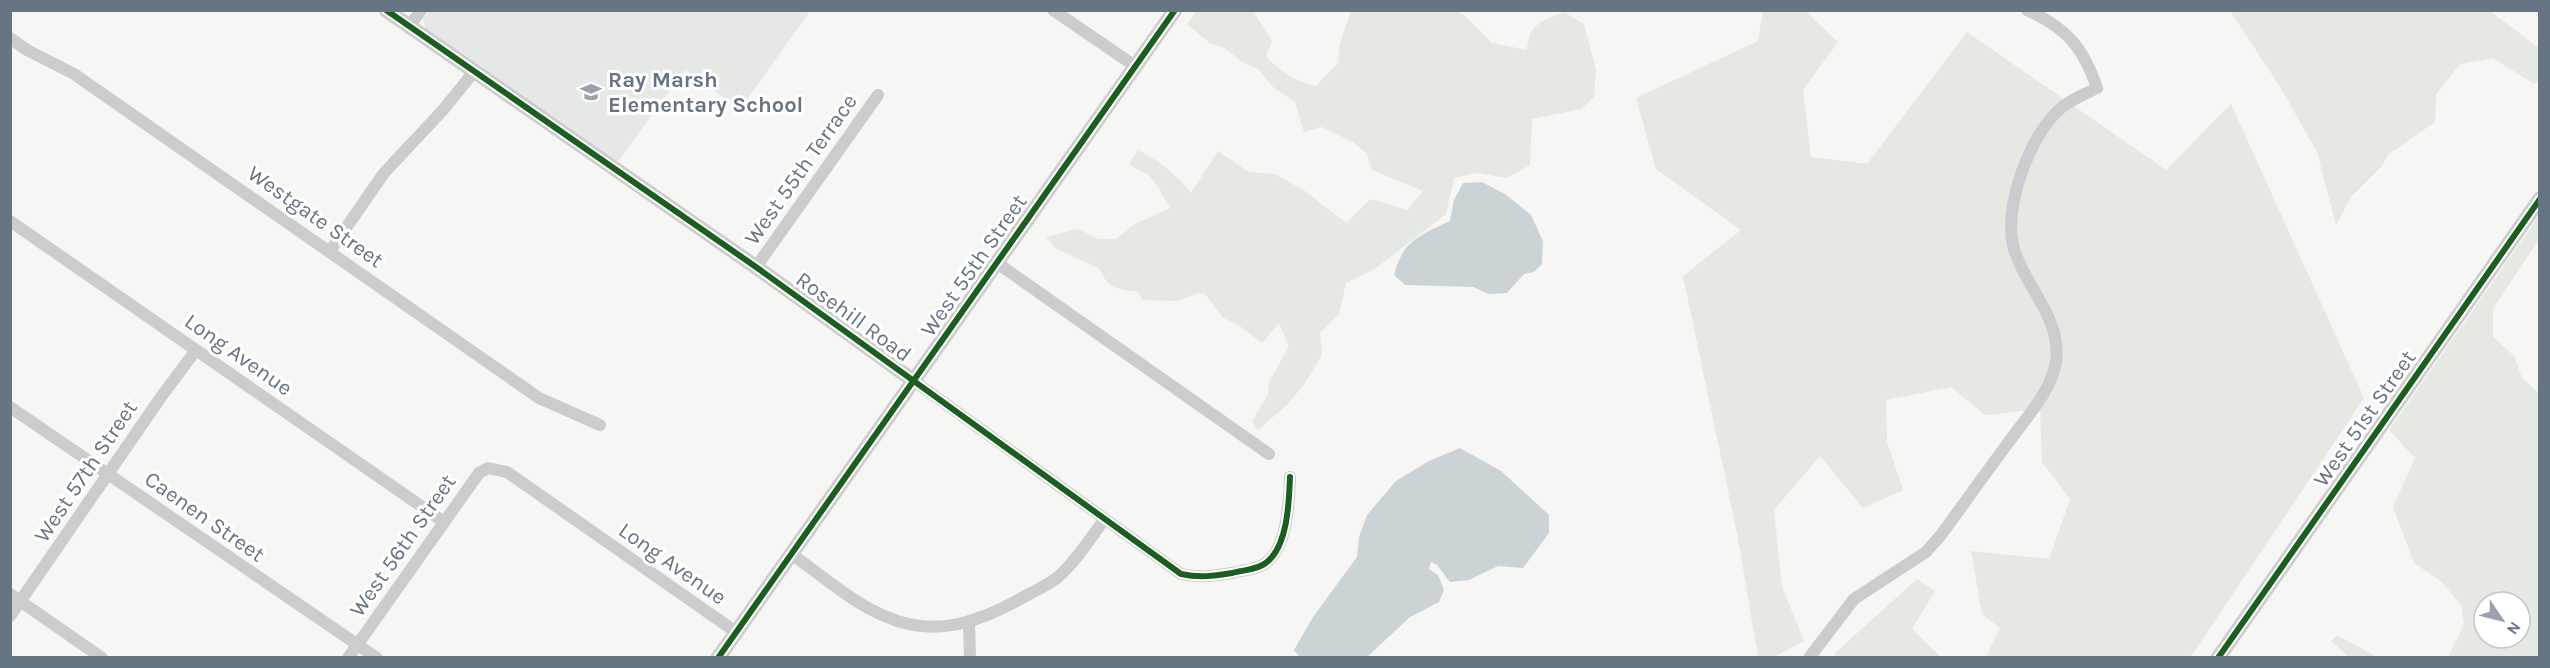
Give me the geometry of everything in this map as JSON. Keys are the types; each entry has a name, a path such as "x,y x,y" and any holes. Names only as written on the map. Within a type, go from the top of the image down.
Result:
{"street":[{"name":"Rosehill Road","path":"386,10 473,73 756,267 1181,574 1202,578 1258,567 1275,553 1283,533 1290,477"},
{"path":"409,27 421,10"},
{"path":"1053,10 1136,66"},
{"name":"West 55th Street","path":"718,657 1175,10"},
{"path":"1809,657 1854,599 1926,552 1941,535 2047,388 2056,362 2057,344 2047,313 2014,250 2010,212 2022,175 2046,123 2062,108 2097,88 2078,44 2061,29 2027,10"},
{"name":"Westgate Street","path":"10,38 27,50 74,74 539,398 600,425"},
{"path":"330,251 384,173 443,110 473,73"},
{"name":"West 55th Terrace","path":"756,267 878,95"},
{"name":"West 51st Street","path":"2218,657 2540,199"},
{"name":"Long Avenue","path":"10,221 444,522"},
{"name":"West 55th Street","path":"997,263 1269,454"},
{"name":"West 57th Street","path":"10,616 16,598 196,350"},
{"name":"Caenen Street","path":"10,407 377,657"},
{"name":"West 56th Street","path":"348,657 479,473 488,468 497,468"},
{"name":"Long Avenue","path":"497,468 736,632"},
{"path":"791,554 865,606 887,617 927,627 954,626 985,618 1050,582 1076,557 1104,520"},
{"path":"16,598 102,657"},
{"path":"969,622 970,657"}],"shaded area":[{"name":"Ray Marsh Elementary School","path":"429,10 810,11 740,109 685,70 617,163 426,32 423,19"},
{"path":"1804,10 1838,42 1803,90 1811,157 1867,164 1967,32 2166,170 2231,104 2364,398 2190,658 1986,657 2000,628 1982,614 1971,551 2049,559 2070,499 2042,462 2040,409 1985,415 1951,387 1886,400 1887,442 1903,490 1863,508 1820,456 1774,510 1782,587 1804,641 1774,657 1758,657 1737,533 1683,276 1741,230 1656,169 1636,98 1758,41 1763,11"},
{"path":"1197,11 1253,11 1272,41 1266,56 1288,76 1316,86 1338,63 1340,43 1351,11 1455,11 1463,14 1492,43 1527,50 1530,34 1534,29 1549,18 1564,12 1584,24 1596,70 1594,97 1581,109 1532,119 1530,165 1507,178 1477,173 1454,178 1446,214 1376,268 1346,283 1339,314 1320,333 1322,355 1305,383 1288,404 1258,430 1252,421 1268,395 1269,382 1289,346 1279,323 1262,343 1237,324 1223,318 1205,294 1197,293 1179,301 1143,300 1137,291 1114,287 1106,280 1100,269 1055,248 1046,237 1078,229 1099,239 1116,239 1135,224 1170,208 1157,185 1147,174 1129,165 1138,150 1167,168 1191,193 1218,151 1249,172 1275,174 1305,191 1346,223 1371,199 1407,210 1423,191 1372,170 1367,154 1353,142 1322,127 1304,132 1295,102 1273,87 1258,69 1242,62 1225,48 1210,43 1187,24"},
{"path":"2230,11 2490,11 2539,48 2539,80 2534,84 2493,58 2460,64 2436,94 2435,122 2388,155 2382,166 2351,197 2336,225 2317,152 2281,88"},
{"path":"712,56 751,58 751,66 738,70 734,75 713,74"},
{"path":"1482,182 1505,194 1531,215 1543,241 1542,264 1534,272 1524,274 1507,293 1489,294 1473,287 1405,285 1394,275 1402,254 1421,235 1450,221 1454,200 1463,183"},
{"path":"2539,216 2539,239 2493,309 2493,337 2514,356 2522,378 2539,393 2539,657 2448,657 2464,625 2461,605 2442,582 2414,563 2393,507 2415,458 2389,430"},
{"path":"1460,448 1501,471 1549,515 1549,533 1523,568 1498,566 1469,580 1450,582 1437,565 1431,562 1429,569 1438,575 1444,590 1439,602 1410,617 1367,657 1300,657 1294,650 1313,617 1357,557 1359,537 1367,515 1396,481 1429,461"},
{"path":"1917,579 1935,591 1912,629 1941,657 1838,658 1834,654"},
{"path":"2337,635 2377,657 2349,657 2331,641"}],"cycle path":[{"path":"386,10 756,267 1181,574 1219,575 1255,568 1267,562 1274,554 1283,534 1288,510 1290,477"},
{"path":"718,658 1175,10"},
{"path":"2218,658 2540,199"}],"place":[{"name":"Ray Marsh Elementary School","path":"591,92"}]}
